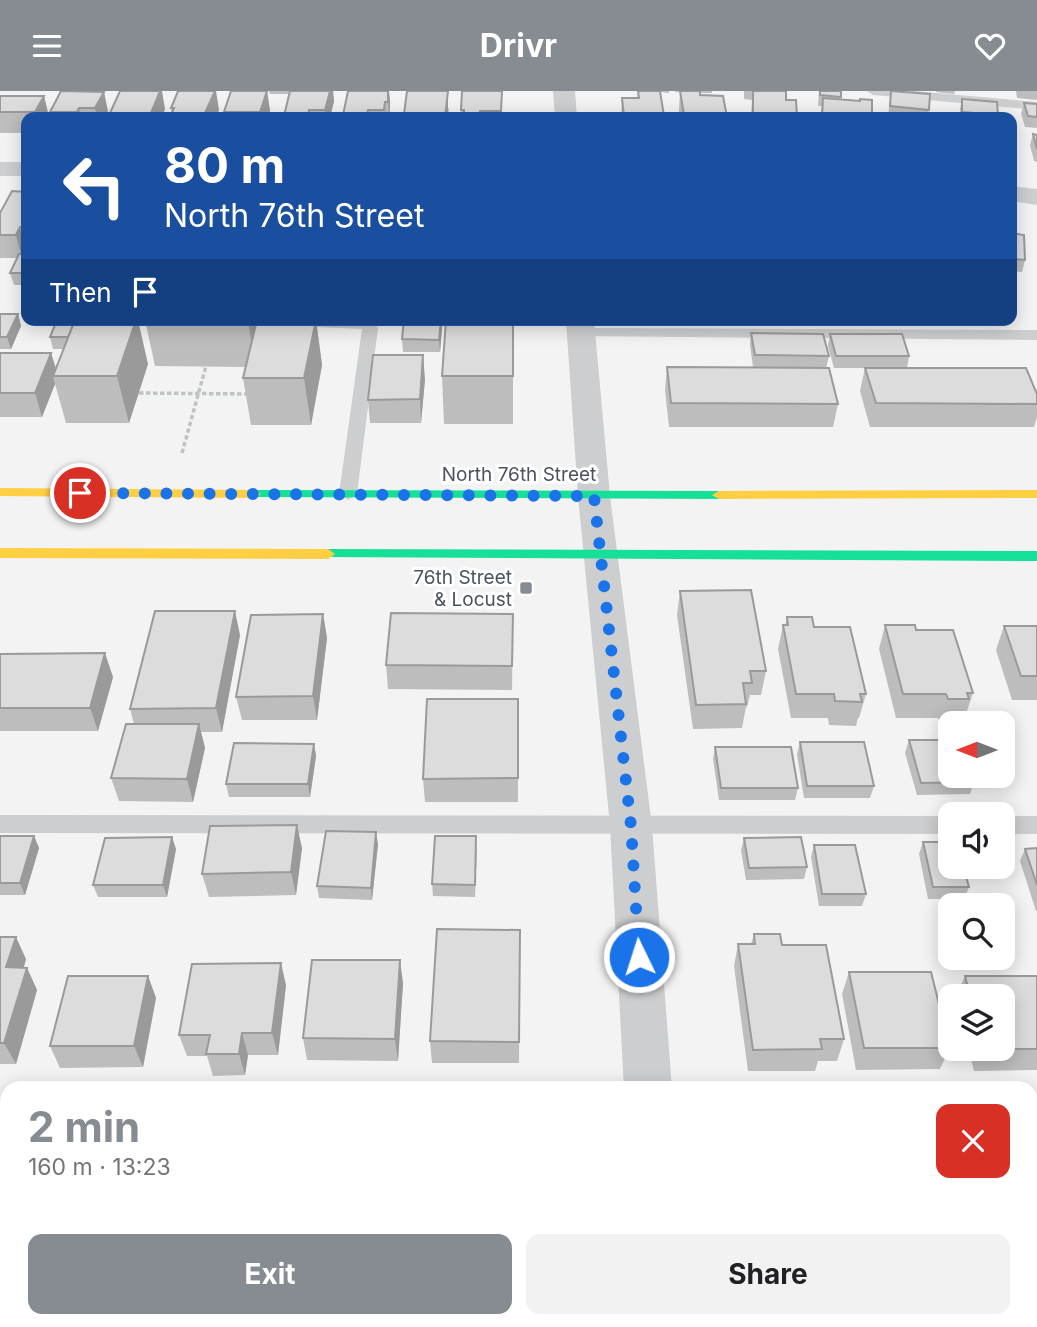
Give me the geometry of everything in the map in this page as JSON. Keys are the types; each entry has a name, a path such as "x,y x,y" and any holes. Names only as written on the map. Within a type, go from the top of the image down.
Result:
{"main road":[{"name":"North 76th Street","path":"0,492 594,496 1037,494"},
{"path":"0,553 1037,556"}],"street":[{"path":"564,91 566,112"},
{"path":"0,169 21,169"},
{"path":"1017,195 1037,197"},
{"path":"580,327 594,496 631,826 647,1081"}],"lane":[{"path":"873,91 1037,106"},
{"path":"348,494 369,328 367,326"},
{"path":"580,327 1037,335"},
{"path":"0,824 938,825"},
{"path":"1015,825 1037,825"}],"path":[{"path":"182,453 205,366"},
{"path":"139,393 258,394"}],"building":[{"path":"61,91 104,92 95,108 79,108 77,112 50,112"},
{"path":"120,91 160,91 151,112 110,112"},
{"path":"178,91 215,91 205,112 172,112 174,108 171,108"},
{"path":"231,91 267,91 260,112 224,112"},
{"path":"290,91 330,91 325,110 285,112"},
{"path":"348,91 388,91 388,102 385,102 384,110 344,112"},
{"path":"407,91 448,91 446,112 404,112"},
{"path":"462,91 502,91 501,111 461,110"},
{"path":"638,91 660,91 663,112 624,112 622,98 639,98"},
{"path":"680,91 700,91 700,95 723,96 726,112 684,112"},
{"path":"753,91 786,91 786,100 796,100 797,112 753,112"},
{"path":"820,91 841,91 841,97 820,95"},
{"path":"891,91 930,94 929,110 890,106"},
{"path":"1,96 44,96 35,112 0,112"},
{"path":"823,98 872,100 872,112 822,112"},
{"path":"962,99 997,102 998,112 962,112"},
{"path":"1024,103 1037,104 1037,117 1028,116"},
{"path":"12,191 21,192 21,227 16,235 0,235 0,213"},
{"path":"1017,234 1024,235 1025,260 1017,259"},
{"path":"19,254 21,254 21,273 10,273"},
{"path":"0,314 18,314 7,337 0,337"},
{"path":"55,326 73,326 68,337 50,337"},
{"path":"73,326 134,326 117,376 53,376"},
{"path":"256,326 315,326 304,378 243,378"},
{"path":"403,326 440,326 439,340 402,339"},
{"path":"446,326 513,326 513,376 442,376"},
{"path":"751,333 823,334 829,356 755,355"},
{"path":"830,334 902,334 909,356 836,356"},
{"path":"0,353 51,353 35,393 0,393"},
{"path":"373,355 423,355 420,399 368,400"},
{"path":"667,367 829,368 838,404 671,403"},
{"path":"865,368 1026,368 1037,394 1037,404 876,403"},
{"path":"751,590 766,671 750,671 752,683 743,683 746,704 696,705 680,591"},
{"path":"155,611 235,611 216,708 130,709"},
{"path":"391,613 513,614 512,666 386,665"},
{"path":"323,614 313,696 236,697 251,615"},
{"path":"787,617 812,617 814,627 850,627 866,694 860,694 862,702 835,701 834,694 796,694 783,625 788,625"},
{"path":"885,625 915,625 916,630 953,630 973,693 967,693 969,699 948,699 946,694 903,694"},
{"path":"1004,626 1037,626 1037,676 1021,676"},
{"path":"105,653 90,708 0,708 0,654"},
{"path":"427,699 518,699 518,778 423,779"},
{"path":"126,724 199,724 187,779 111,778"},
{"path":"909,740 938,740 938,783 921,783"},
{"path":"800,742 864,742 874,786 807,786"},
{"path":"234,743 314,744 308,784 226,784"},
{"path":"715,747 791,747 798,788 721,788"},
{"path":"297,825 291,872 202,874 210,826"},
{"path":"326,831 376,832 371,888 317,886"},
{"path":"0,836 34,836 20,883 0,883"},
{"path":"435,836 476,836 475,885 432,884"},
{"path":"172,837 163,885 93,885 105,838"},
{"path":"801,837 807,867 749,868 744,838"},
{"path":"923,842 938,842 938,879 967,879 969,887 933,887"},
{"path":"814,845 855,845 866,894 822,894"},
{"path":"1037,848 1037,885 1025,849"},
{"path":"437,929 520,930 519,1042 430,1041"},
{"path":"754,934 780,934 782,945 826,945 844,1039 820,1039 822,1049 753,1050 738,944 755,944"},
{"path":"0,937 16,937 6,967 27,968 4,1043 0,1043"},
{"path":"312,960 400,960 395,1039 303,1038"},
{"path":"281,963 272,1033 242,1033 239,1054 206,1054 210,1035 179,1035 192,964"},
{"path":"849,972 931,972 938,1000 938,1048 864,1048"},
{"path":"68,976 148,976 134,1046 50,1046"},
{"path":"965,976 1037,976 1037,1049 1015,1049 1015,984 967,984"}],"traffic: fast":[{"path":"254,494 719,495"},
{"path":"328,554 1037,556"}],"traffic: slow":[{"path":"0,492 254,494"},
{"path":"719,495 1037,494"},
{"path":"0,553 328,554"}],"place":[{"name":"76th Street & Locust","path":"526,588"}],"route":[{"path":"80,493 594,496 631,826 639,957"}]}
